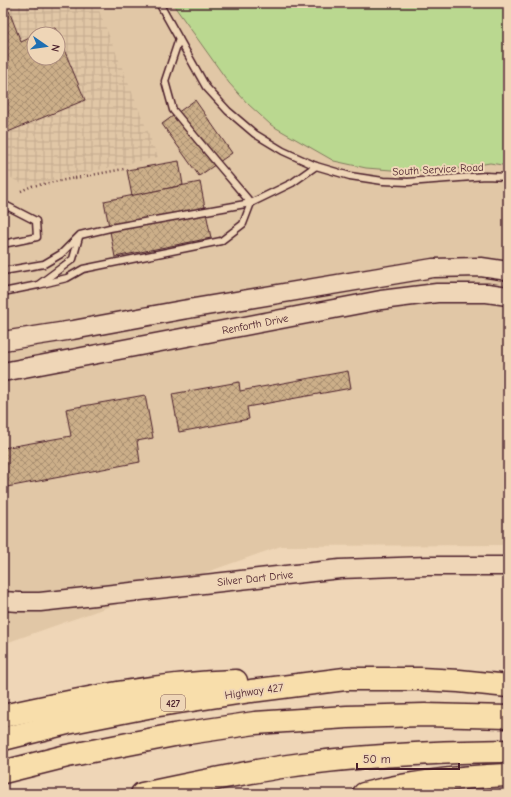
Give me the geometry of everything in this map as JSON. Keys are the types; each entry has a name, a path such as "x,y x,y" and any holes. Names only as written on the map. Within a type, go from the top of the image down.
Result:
{"highway":[{"name":"Highway 427","path":"3,739 67,723 153,706 250,690 345,680 420,679 508,686"},
{"path":"3,716 51,705 138,689 185,684 254,680 345,680"},
{"path":"3,772 66,756 174,735 255,723 379,716 425,715 508,717"},
{"path":"142,794 231,775 304,764 405,754 508,751"},
{"path":"364,794 417,784 480,776 508,775"}],"main road":[{"path":"3,341 433,268 481,267 508,271"},
{"name":"Renforth Drive","path":"3,372 382,300 437,293 488,293 508,296"},
{"name":"Silver Dart Drive","path":"3,601 40,602 340,569 427,566 508,566"}],"lane":[{"name":"South Service Road","path":"159,3 206,87 228,111 255,134 283,151 316,166 350,176 383,181 408,182 485,176 508,177"},
{"path":"179,39 165,82 173,110 251,203"},
{"path":"3,271 44,264 61,254 80,235 132,224 251,203 292,183 316,166"},
{"path":"3,292 67,278 84,269 221,241 243,224 251,203"},
{"path":"3,204 36,221 37,238 3,244"},
{"path":"38,285 72,259 80,235"}],"path":[{"path":"21,191 32,186 124,169"}],"shaded area":[{"path":"3,3 508,3 508,545 281,546 3,644"},
{"path":"3,3 96,3 158,157 25,186 3,173"}],"green space":[{"path":"172,3 508,3 508,166 490,163 454,169 404,171 366,168 334,161 271,125 248,104 229,83"}],"building":[{"path":"9,11 21,42 26,40 26,66 66,66 66,54 85,100 3,134 3,14"},
{"path":"195,100 232,153 199,176 162,124"},
{"path":"179,161 183,185 132,196 127,170"},
{"path":"200,182 211,238 115,257 104,201"},
{"path":"348,371 351,388 247,407 249,419 179,432 172,394 239,382 240,391"},
{"path":"145,395 153,438 137,441 140,462 7,487 3,465 3,448 71,436 66,409"}]}
